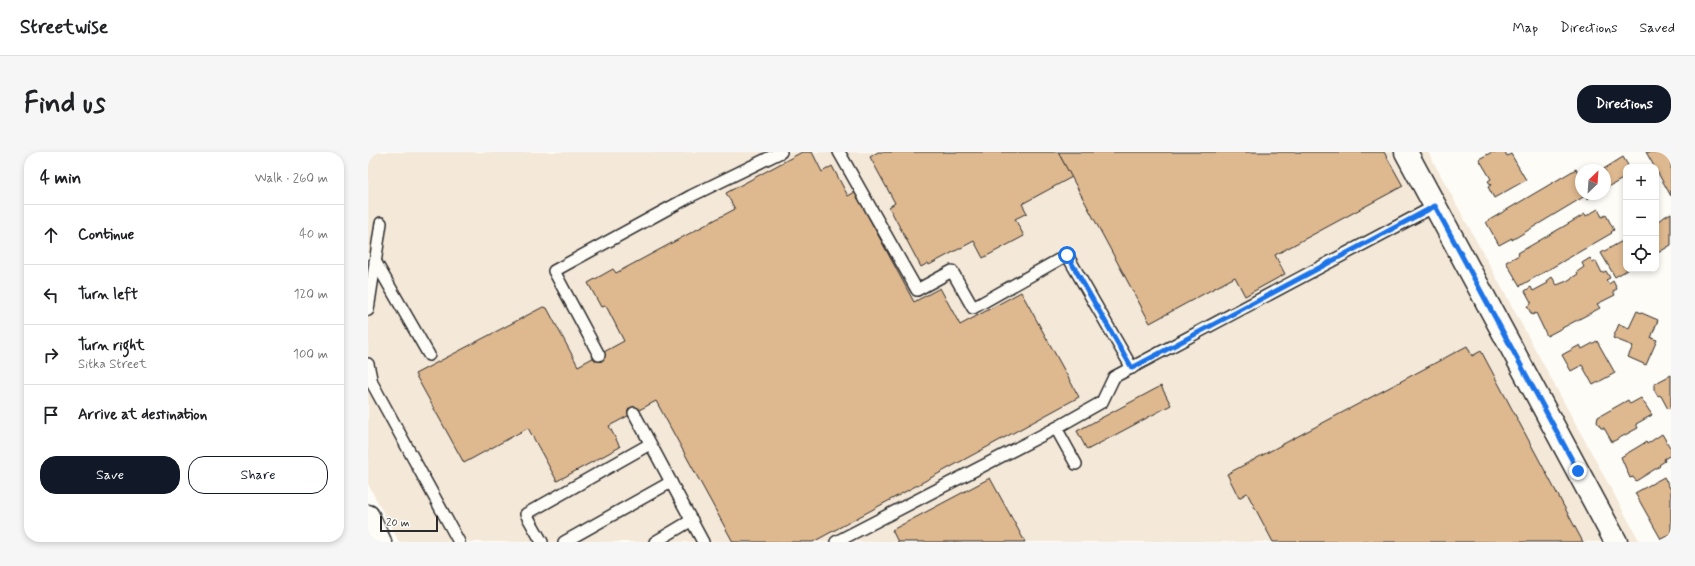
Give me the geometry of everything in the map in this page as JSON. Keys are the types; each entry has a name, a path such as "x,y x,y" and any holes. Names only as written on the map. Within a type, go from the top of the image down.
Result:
{"street":[{"path":"1406,152 1616,542"},
{"path":"368,516 380,542"}],"lane":[{"path":"599,355 554,271 691,196 781,152"},
{"path":"839,152 917,290 952,271 973,308 1067,255 1132,368"},
{"path":"836,542 1056,428 1102,402 1114,377 1435,206"},
{"path":"368,310 381,223"},
{"path":"375,261 429,355"},
{"path":"368,364 372,383 459,542"},
{"path":"634,413 703,542"},
{"path":"1056,428 1076,464"},
{"path":"542,542 526,514 650,444"},
{"path":"564,542 671,482"},
{"path":"655,542 692,520"}],"shaded area":[{"path":"368,152 1428,152 1640,542 399,542 368,484"}],"building":[{"path":"802,152 812,152 822,172 832,166 848,196 855,192 914,302 940,288 960,325 1021,292 1079,397 813,542 733,542 656,401 609,426 620,447 557,481 528,428 464,463 415,374 543,307 547,308 578,366 624,341 606,306 601,307 588,283 613,269 616,273 735,209 726,193"},
{"path":"878,152 1058,152 1072,177 1022,204 1027,213 1015,219 1024,236 983,258 974,241 929,265 928,263 921,267 889,207 895,203 870,157"},
{"path":"1058,152 1384,152 1403,186 1275,255 1285,274 1245,296 1235,277 1150,323"},
{"path":"1492,152 1505,152 1507,156 1511,154 1526,180 1494,198 1488,187 1491,185 1488,181 1491,179 1479,159"},
{"path":"1646,152 1667,152 1671,159 1671,196 1659,175 1659,164 1653,164"},
{"path":"1623,157 1627,164 1623,164 1623,179 1611,186 1611,164"},
{"path":"1575,170 1575,200 1578,200 1512,240 1512,238 1499,245 1486,222"},
{"path":"1598,209 1602,217 1606,215 1614,230 1611,232 1612,233 1520,286 1506,262 1519,255 1518,253 1585,214 1586,216"},
{"path":"1671,213 1671,245 1659,252 1659,236 1659,220"},
{"path":"1623,241 1624,272 1615,277 1601,253"},
{"path":"1590,258 1593,263 1596,261 1602,273 1606,271 1610,278 1606,280 1609,284 1613,281 1617,289 1613,291 1615,295 1597,304 1600,308 1547,336 1536,313 1532,315 1527,306 1531,304 1531,302 1525,291 1531,287 1533,291 1548,283 1547,281 1552,277 1557,285 1567,281 1578,274 1577,272 1584,267 1582,263"},
{"path":"1637,311 1658,320 1651,338 1657,340 1646,365 1628,357 1633,346 1613,338 1619,324 1629,328"},
{"path":"1597,341 1615,373 1593,385 1582,365 1571,371 1562,355 1580,345 1582,349"},
{"path":"1467,346 1472,356 1481,351 1583,542 1273,542 1247,493 1239,498 1227,474"},
{"path":"1671,375 1671,407 1668,409 1661,396 1657,395 1654,389 1654,384"},
{"path":"1161,386 1171,405 1087,450 1077,431"},
{"path":"1641,398 1652,415 1636,424 1638,428 1612,442 1604,428 1601,428 1597,422 1598,417 1628,400 1630,404"},
{"path":"1662,434 1671,449 1671,455 1664,459 1665,461 1659,465 1660,466 1636,481 1633,477 1630,478 1621,457 1646,442 1647,444"},
{"path":"1664,477 1671,490 1671,534 1661,539 1635,493"},
{"path":"990,478 1025,542 898,542 892,530"}],"route":[{"path":"1067,255 1132,368 1435,206 1578,471"}]}
